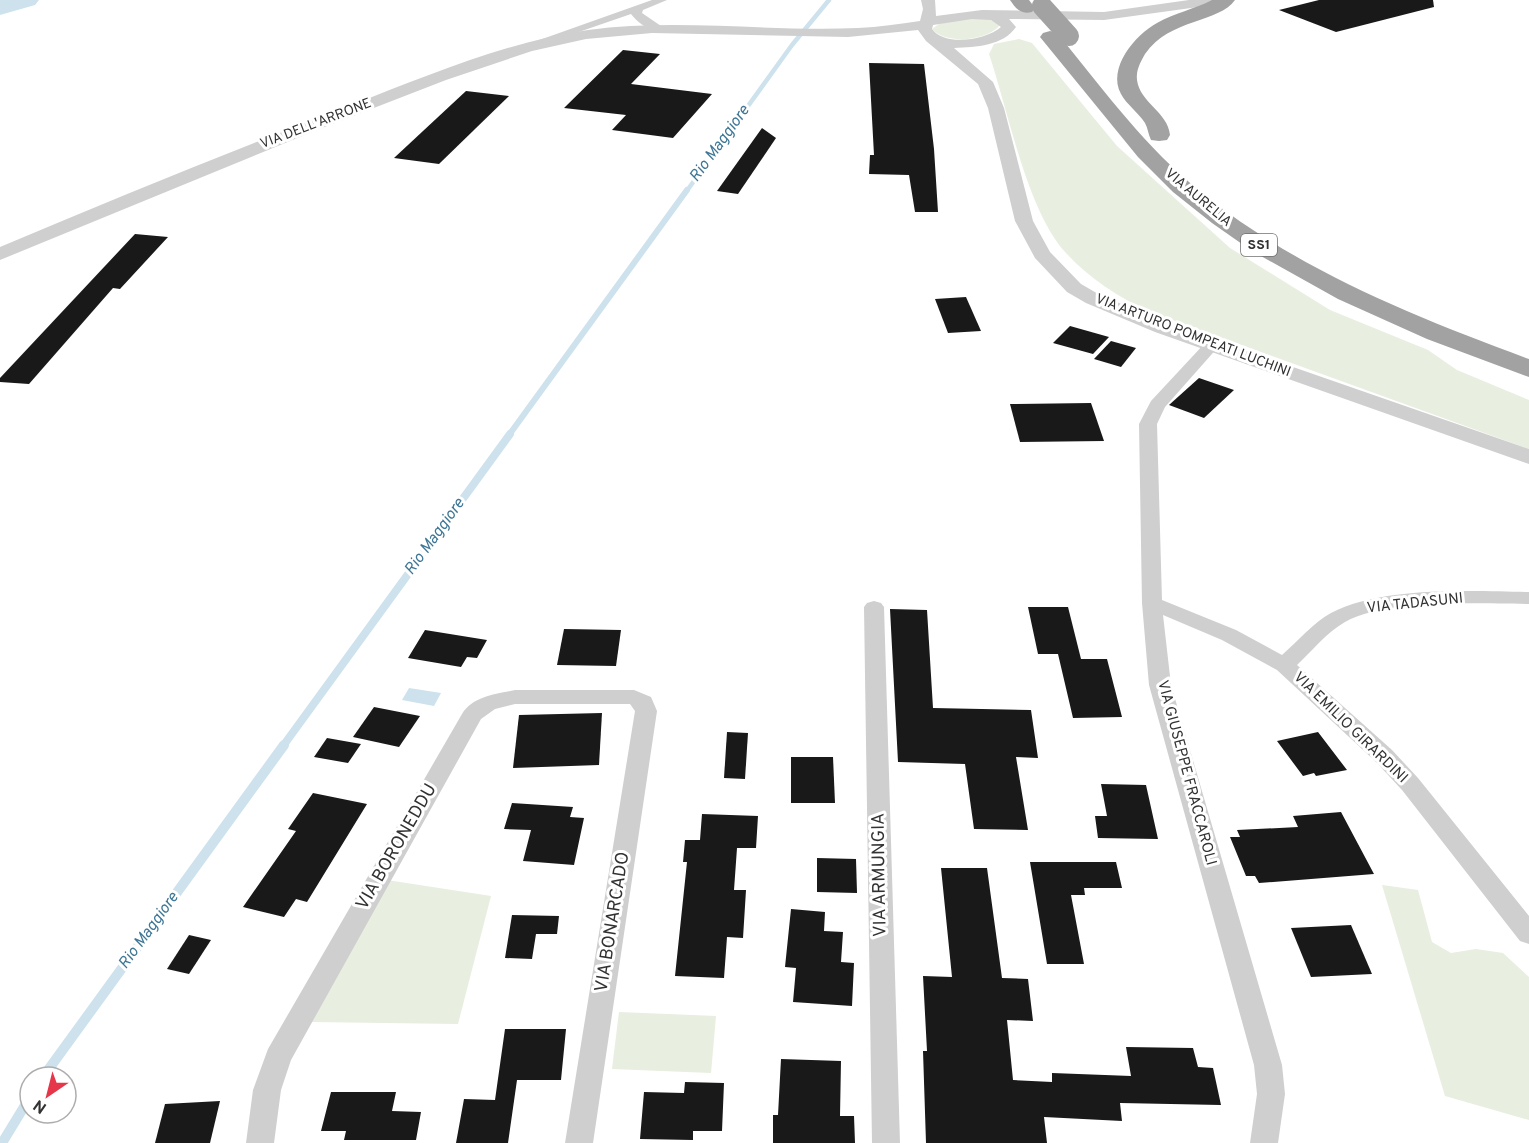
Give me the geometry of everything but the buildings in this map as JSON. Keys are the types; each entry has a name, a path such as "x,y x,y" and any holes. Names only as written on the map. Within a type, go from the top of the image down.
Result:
{"highway":[{"path":"1159,135 1159,127 1129,90 1126,76 1130,63 1142,44 1159,27 1226,0"},
{"name":"VIA AURELIA","path":"1031,4 1043,34 1149,156 1181,186 1240,233 1298,269 1375,307 1529,369"},
{"name":"VIA AURELIA","path":"1043,34 1159,135 1223,198 1263,228 1317,261 1400,303 1529,354"}],"street":[{"name":"VIA DELL'ARRONE","path":"0,254 195,171 499,56 663,0"},
{"path":"890,34 912,15 921,0"},
{"path":"928,0 931,10 926,30 937,41"},
{"path":"890,34 927,23 982,14 1093,17 1220,0"},
{"path":"499,56 539,44 576,37 657,28 890,34 967,43 995,37 1043,34 1122,21 1198,2"},
{"path":"638,9 636,14 638,18 657,28"},
{"path":"982,14 1001,19 1008,25 1008,30 995,37"},
{"name":"VIA ARTURO POMPEATI LUCHINI","path":"890,34 944,53 968,66"},
{"name":"VIA ARTURO POMPEATI LUCHINI","path":"985,82 987,75 983,57 984,48 995,37"},
{"name":"VIA ARTURO POMPEATI LUCHINI","path":"937,41 985,82 996,108 1021,213 1034,241 1068,283 1093,299 1211,346 1529,457"},
{"name":"VIA GIUSEPPE FRACCAROLI","path":"1211,346 1157,405 1148,424 1152,603 1160,685 1268,1065 1271,1094 1264,1143"},
{"name":"VIA TADASUNI","path":"1284,665 1336,618 1357,610 1387,604 1458,598 1529,598"},
{"name":"VIA EMILIO GIRARDINI","path":"1152,603 1229,635 1284,665 1406,779 1529,934"},
{"name":"VIA ARMUNGIA","path":"874,607 886,1143"},
{"name":"VIA BORONEDDU","path":"260,1143 267,1090 278,1057 476,711 488,703 515,697 628,696 643,702"},
{"name":"VIA BONARCADO","path":"579,1143 646,711 643,702"}],"shaded area":[{"path":"971,17 989,19 1000,25 986,35 966,39 947,37 932,29 939,24"},
{"path":"1019,39 1032,43 1117,146 1230,248 1330,310 1428,350 1457,370 1529,400 1529,449 1148,311 1094,279 1066,253 1052,235 1040,212 1020,159 989,54 994,44"},
{"path":"387,880 491,896 458,1024 311,1022"},
{"path":"1382,885 1418,890 1432,942 1451,953 1476,949 1503,953 1529,977 1529,1120 1445,1096"},
{"path":"619,1012 716,1016 711,1073 612,1069"}],"water":[{"path":"409,688 441,693 434,706 402,700"}],"waterway":[{"path":"0,8 27,0"},
{"name":"Rio Maggiore","path":"686,192 792,45 829,0"},
{"name":"Rio Maggiore","path":"509,435 687,190"},
{"name":"Rio Maggiore","path":"283,746 510,434"},
{"name":"Rio Maggiore","path":"52,1065 284,745"},
{"name":"Rio Maggiore","path":"2,1143 18,1117"}]}
